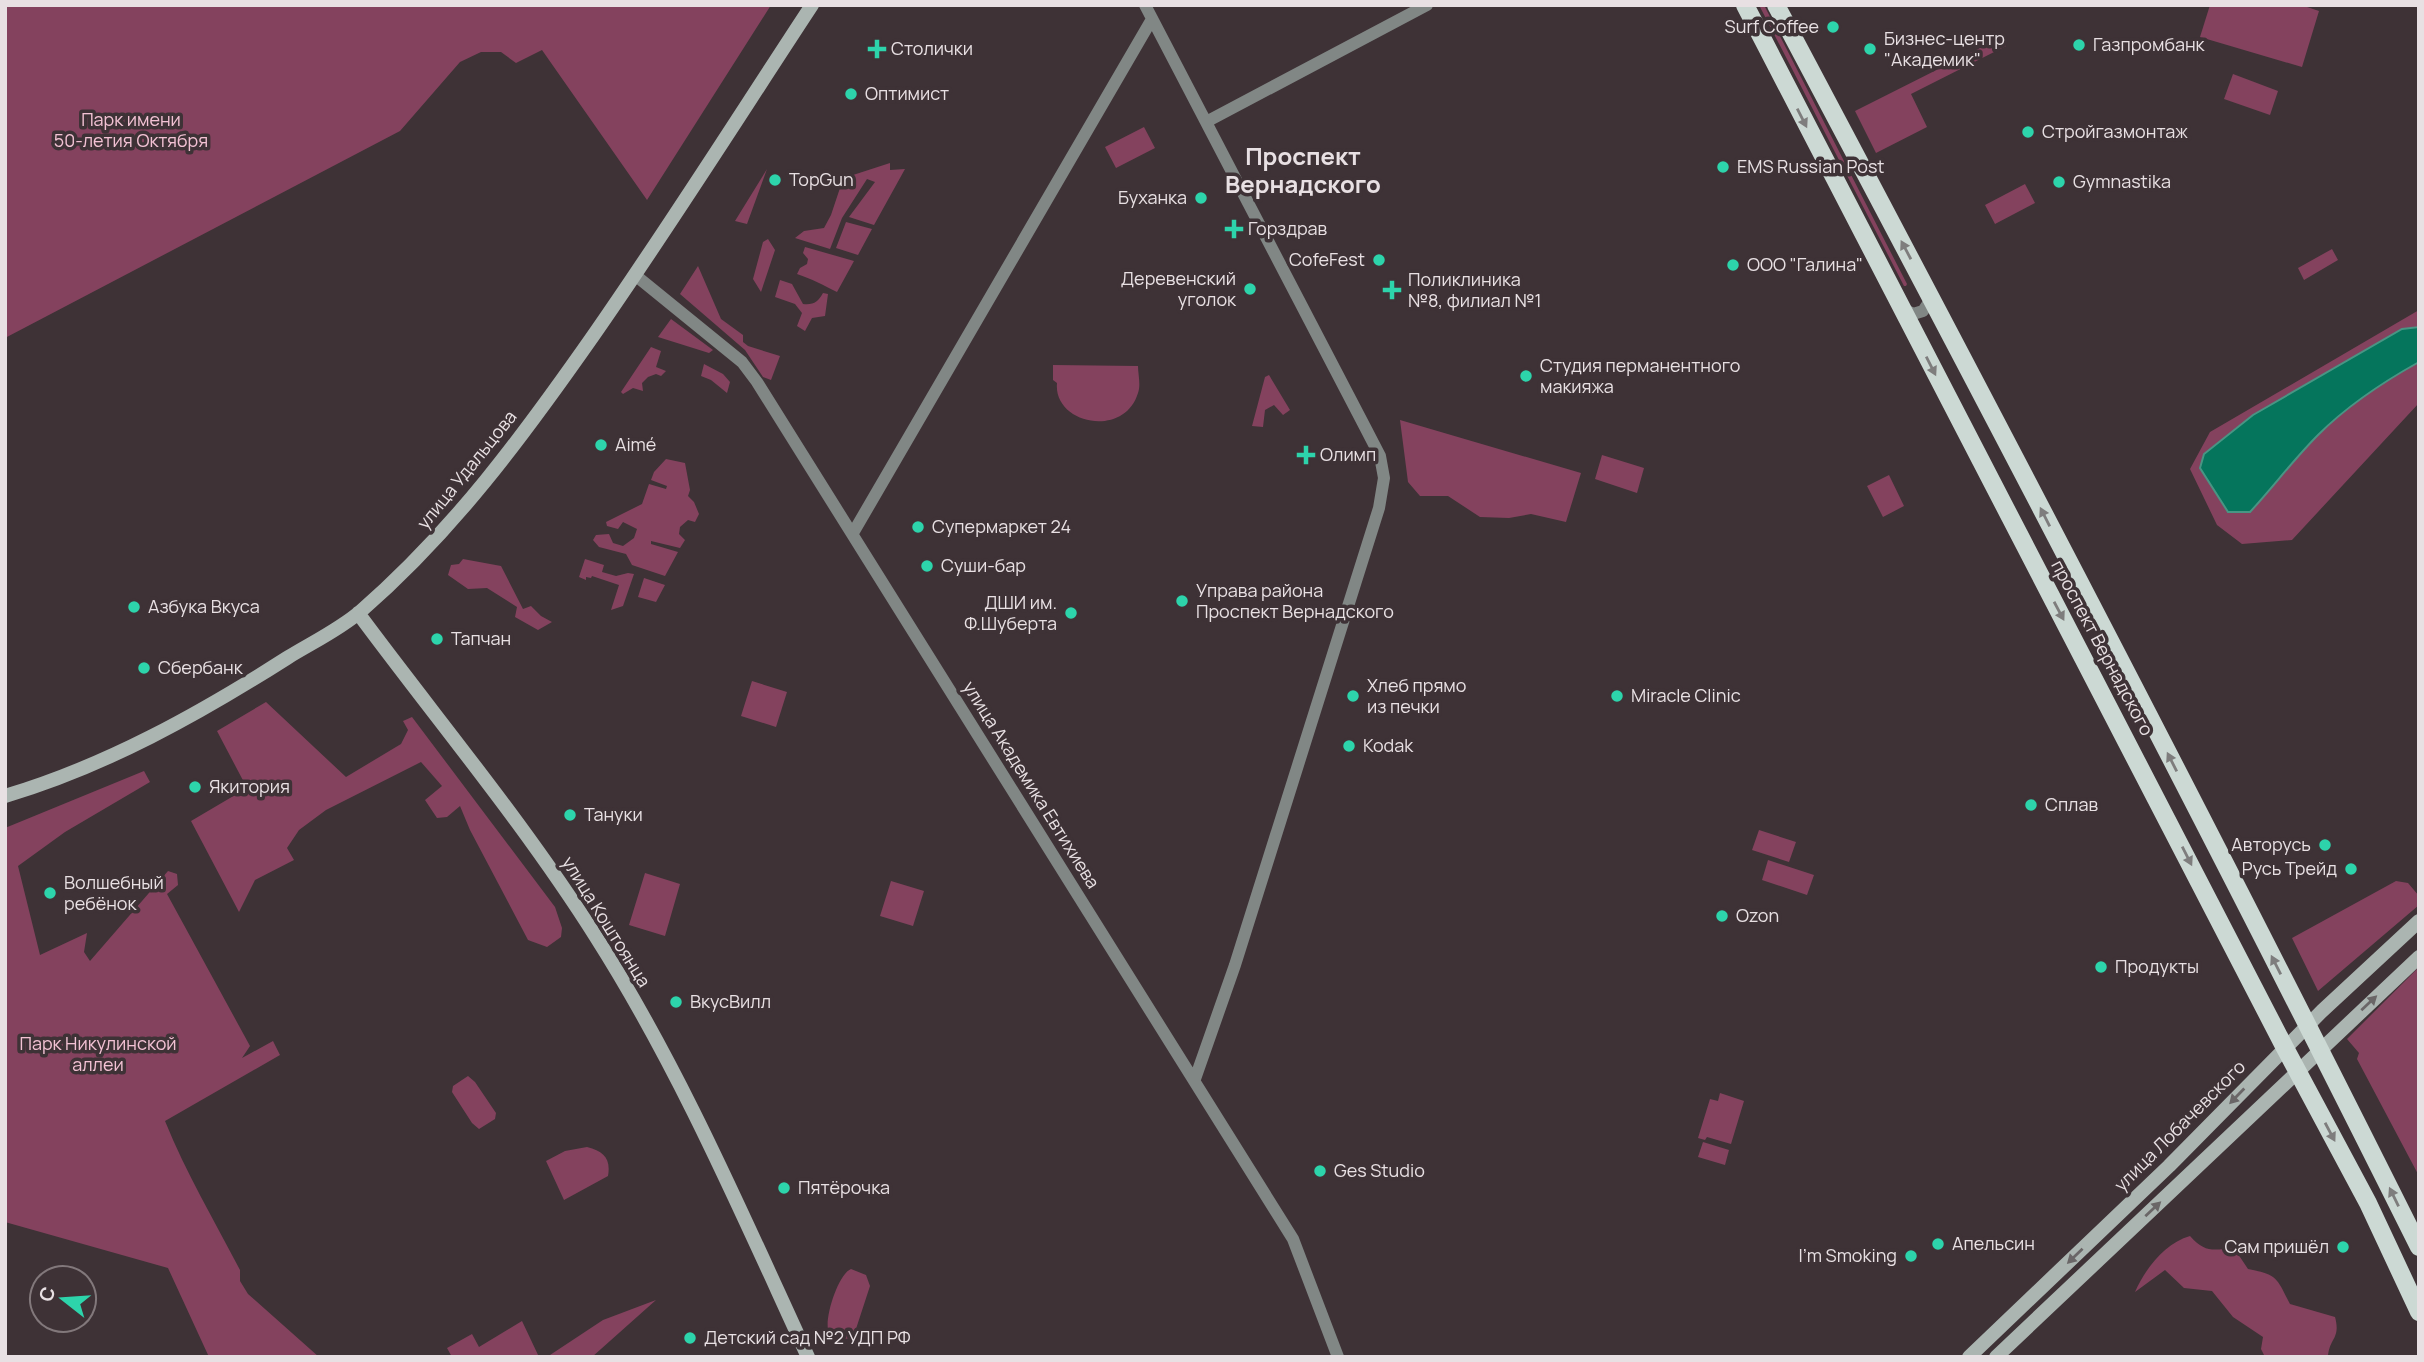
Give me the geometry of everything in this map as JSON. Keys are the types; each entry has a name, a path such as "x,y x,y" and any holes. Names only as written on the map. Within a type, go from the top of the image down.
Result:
{"main road":[{"name":"проспект Вернадского","path":"1745,5 2285,1048 2368,1203 2419,1312"},
{"name":"проспект Вернадского","path":"1776,5 1928,291 2321,1050 2419,1247"}],"street":[{"name":"улица Удальцова","path":"5,796 101,760 176,724 252,681 358,613 448,527 500,465 635,275 812,5"},
{"path":"1145,5 1366,427 1380,456 1384,478 1379,508 1325,683 1235,965 1195,1079"},
{"path":"1206,122 1427,5"},
{"path":"853,533 1152,19"},
{"name":"улица Академика Евтихиева","path":"635,275 742,362 757,382 1293,1239 1338,1357"},
{"path":"1900,305 1908,313 1923,311 1929,302 1928,291"},
{"name":"улица Коштоянца","path":"358,613 534,844 601,944 695,1113 808,1357"},
{"name":"улица Лобачевского","path":"1969,1357 2161,1174 2307,1026 2419,922"},
{"path":"1996,1357 2419,957"}],"green space":[{"name":"Парк имени 50-летия Октября","path":"5,5 771,5 647,200 542,50 516,63 501,52 481,52 460,62 400,131 5,338"},
{"path":"1759,5 1764,5 1906,286 1904,286"},
{"path":"2210,5 2301,5 2319,11 2302,67 2200,37"},
{"path":"2002,37 2006,46 1911,94 1927,127 1876,153 1855,111"},
{"path":"2233,74 2278,91 2270,115 2224,99"},
{"path":"1144,127 1155,148 1116,168 1105,147"},
{"path":"890,163 890,170 905,169 874,225 849,217 875,182 867,179 842,218 830,249 795,238 804,231 824,228 845,173 853,175"},
{"path":"767,169 747,224 735,221"},
{"path":"2025,184 2035,203 1995,224 1985,205"},
{"path":"846,222 872,229 858,255 836,248"},
{"path":"768,239 775,250 761,292 753,279 763,242"},
{"path":"805,247 854,261 837,292 797,274 800,268 807,264 808,259 803,253"},
{"path":"2332,249 2338,260 2304,280 2298,268"},
{"path":"698,266 721,319 743,335 743,342 748,346 780,356 771,380 763,377 745,350 680,294"},
{"path":"780,280 792,284 803,304 817,301 823,293 828,294 825,316 812,318 805,331 797,326 802,313 795,304 775,297"},
{"path":"2419,310 2419,403 2292,540 2242,544 2217,525 2190,469 2210,432"},
{"path":"671,319 713,350 709,353 658,337"},
{"path":"651,347 661,351 656,367 666,371 661,376 656,374 648,377 642,383 643,391 633,388 623,394 621,392"},
{"path":"704,364 723,374 730,382 727,393 711,380 701,376"},
{"path":"1053,365 1138,366 1138,393 1130,407 1119,417 1091,421 1066,408 1059,397 1057,383 1053,380"},
{"path":"1269,375 1290,410 1283,415 1274,405 1265,410 1263,427 1252,426 1265,377"},
{"path":"1400,420 1581,473 1566,522 1531,514 1509,518 1480,517 1448,496 1420,496 1408,482"},
{"path":"1602,455 1644,468 1637,493 1595,479"},
{"path":"666,459 685,463 690,490 688,496 699,514 695,522 688,520 680,527 679,534 685,540 680,548 651,541 651,544 678,552 665,576 632,565 626,554 599,547 593,540 596,535 609,534 613,543 623,546 634,538 637,529 623,522 618,529 607,526 606,522 642,504 649,484 666,489 667,486 651,480 654,472"},
{"path":"1889,475 1904,506 1883,517 1867,486"},
{"path":"463,559 501,566 523,609 531,606 552,622 538,630 515,617 517,607 487,588 468,589 448,575 451,565 459,564"},
{"path":"585,559 604,565 602,572 616,576 634,574 623,606 611,610 619,585 592,576 586,577 586,580 579,577"},
{"path":"644,578 665,585 656,602 638,597"},
{"path":"752,681 787,692 776,727 741,716"},
{"path":"266,702 346,777 401,744 408,730 403,721 412,717 555,907 562,928 561,937 547,947 528,940 460,806 447,817 437,818 425,800 442,786 421,762 326,810 299,830 287,848 294,860 255,880 239,912 191,821 247,788 217,731"},
{"name":"Парк Никулинской аллеи","path":"144,771 150,782 65,832 18,866 40,955 87,933 84,952 90,961 168,871 177,874 178,885 167,894 250,1046 242,1058 273,1041 280,1055 165,1121 191,1178 240,1270 240,1281 248,1294 319,1357 209,1357 168,1268 5,1222 5,828"},
{"path":"1759,830 1796,842 1789,862 1752,850"},
{"path":"1768,860 1814,875 1807,895 1762,880"},
{"path":"645,873 680,884 665,936 629,925"},
{"path":"891,881 924,891 913,926 880,916"},
{"path":"2396,881 2408,883 2419,896 2419,905 2318,991 2292,938"},
{"path":"2419,967 2419,1176 2357,1059 2359,1053 2347,1039"},
{"path":"468,1076 496,1113 495,1119 479,1129 472,1123 452,1092 453,1086"},
{"path":"1720,1093 1744,1101 1731,1144 1707,1137 1705,1140 1698,1138 1710,1099 1718,1101"},
{"path":"1703,1142 1729,1150 1725,1165 1698,1157"},
{"path":"587,1147 605,1157 608,1176 564,1200 546,1161 565,1151"},
{"path":"2190,1236 2205,1248 2234,1248 2248,1269 2265,1273 2275,1279 2290,1304 2335,1317 2337,1330 2328,1357 2265,1357 2261,1349 2263,1337 2233,1317 2212,1291 2184,1288 2165,1270 2135,1292 2157,1258 2172,1244"},
{"path":"851,1269 866,1275 870,1286 854,1335 842,1339 829,1333 828,1319 841,1279"},
{"path":"656,1300 592,1357 547,1357 603,1320"},
{"path":"522,1321 539,1357 452,1357 447,1348 472,1334 479,1347"}],"shaded area":[{"path":"2419,327 2419,362 2366,395 2329,424 2250,512 2228,512 2200,468 2204,454 2253,415 2402,329"}],"place":[{"name":"Surf Coffee","path":"1833,27"},
{"name":"Газпромбанк","path":"2079,45"},
{"name":"Столички","path":"877,49"},
{"name":"Бизнес-центр \"Академик\"","path":"1870,49"},
{"name":"Оптимист","path":"851,94"},
{"name":"Стройгазмонтаж","path":"2028,132"},
{"name":"EMS Russian Post","path":"1723,167"},
{"name":"TopGun","path":"775,180"},
{"name":"Gymnastika","path":"2059,182"},
{"name":"Буханка","path":"1201,198"},
{"name":"Горздрав","path":"1234,229"},
{"name":"CofeFest","path":"1379,260"},
{"name":"ООО \"Галина\"","path":"1733,265"},
{"name":"Деревенский уголок","path":"1250,289"},
{"name":"Поликлиника №8, филиал №1","path":"1392,290"},
{"name":"Студия перманентного макияжа","path":"1526,376"},
{"name":"Aimé","path":"601,445"},
{"name":"Олимп","path":"1306,455"},
{"name":"Супермаркет 24","path":"918,527"},
{"name":"Суши-бар","path":"927,566"},
{"name":"Управа района Проспект Вернадского","path":"1182,601"},
{"name":"Азбука Вкуса","path":"134,607"},
{"name":"ДШИ им. Ф.Шуберта","path":"1071,613"},
{"name":"Тапчан","path":"437,639"},
{"name":"Сбербанк","path":"144,668"},
{"name":"Хлеб прямо из печки","path":"1353,696"},
{"name":"Miracle Clinic","path":"1617,696"},
{"name":"Kodak","path":"1349,746"},
{"name":"Якитория","path":"195,787"},
{"name":"Сплав","path":"2031,805"},
{"name":"Тануки","path":"570,815"},
{"name":"Авторусь","path":"2325,845"},
{"name":"Русь Трейд","path":"2351,869"},
{"name":"Волшебный ребёнок","path":"50,893"},
{"name":"Ozon","path":"1722,916"},
{"name":"Продукты","path":"2101,967"},
{"name":"ВкусВилл","path":"676,1002"},
{"name":"Ges Studio","path":"1320,1171"},
{"name":"Пятёрочка","path":"784,1188"},
{"name":"Апельсин","path":"1938,1244"},
{"name":"Сам пришёл","path":"2343,1247"},
{"name":"I'm Smoking","path":"1911,1256"},
{"name":"Детский сад №2 УДП РФ","path":"690,1338"}],"district":[{"name":"Проспект Вернадского","path":"1303,171"}]}
